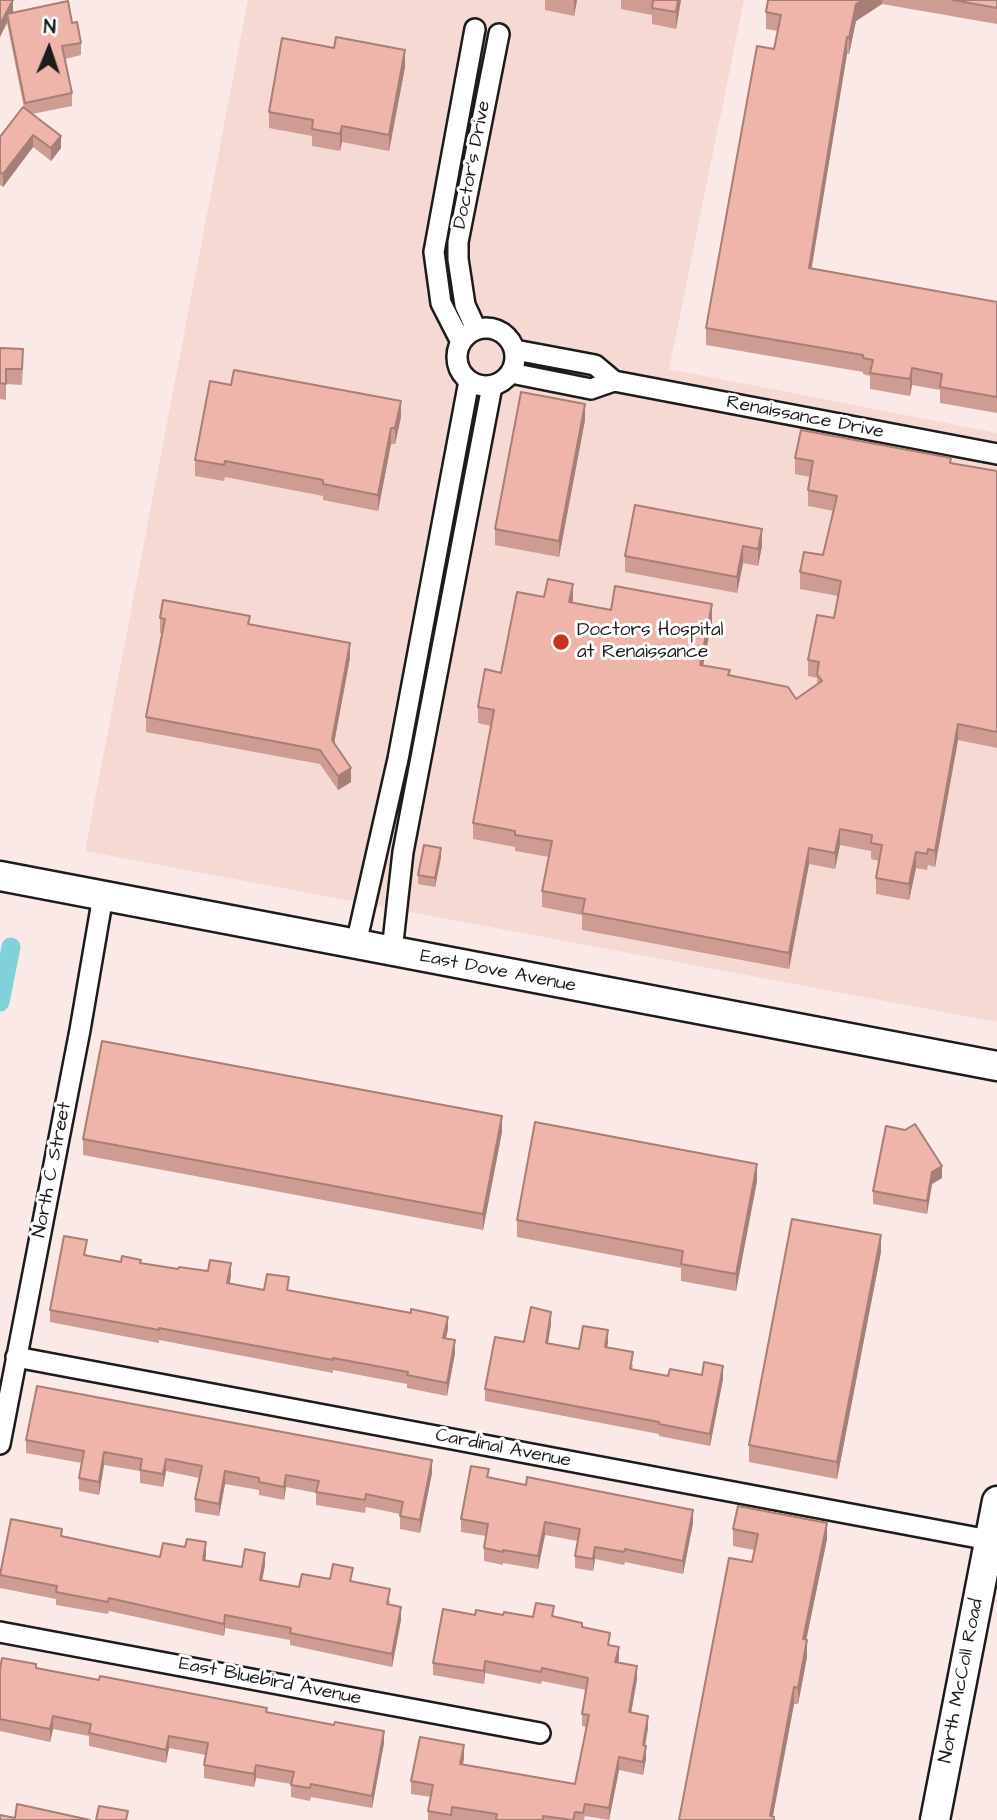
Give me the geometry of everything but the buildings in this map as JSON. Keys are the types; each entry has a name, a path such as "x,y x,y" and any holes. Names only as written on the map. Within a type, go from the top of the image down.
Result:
{"main road":[{"name":"East Dove Avenue","path":"0,876 997,1066"},
{"name":"North McColl Road","path":"935,1820 997,1500"}],"street":[{"name":"Doctor's Drive","path":"356,944 398,759 469,381 461,374 458,366 457,354 461,342 441,303 434,252 475,29"},
{"name":"Doctor's Drive","path":"476,329 465,305 458,242 499,34"},
{"name":"Doctor's Drive","path":"465,84 488,88"},
{"name":"Doctor's Drive","path":"436,238 458,242"},
{"path":"446,311 465,305"},
{"path":"461,342 468,333 476,329 490,328 502,332 510,339 515,350 516,360 511,373 492,386 469,381"},
{"name":"Renaissance Drive","path":"515,350 595,365 614,381 997,454"},
{"name":"Renaissance Drive","path":"511,373 592,389 614,381"},
{"path":"392,951 407,831 492,386"},
{"path":"450,489 472,493"},
{"path":"437,553 460,557"},
{"path":"429,597 451,601"},
{"path":"407,708 430,712"},
{"path":"398,759 421,763"},
{"path":"383,826 407,831"},
{"name":"North C Street","path":"0,1444 80,1030 103,895"},
{"name":"Cardinal Avenue","path":"16,1357 989,1540"},
{"name":"East Bluebird Avenue","path":"0,1632 540,1732"}],"shaded area":[{"name":"Doctors Hospital at Renaissance","path":"248,0 744,0 669,369 997,433 997,1022 85,851"}],"waterway":[{"path":"0,1002 11,947"}],"place":[{"name":"Doctors Hospital at Renaissance","path":"561,642"}]}
